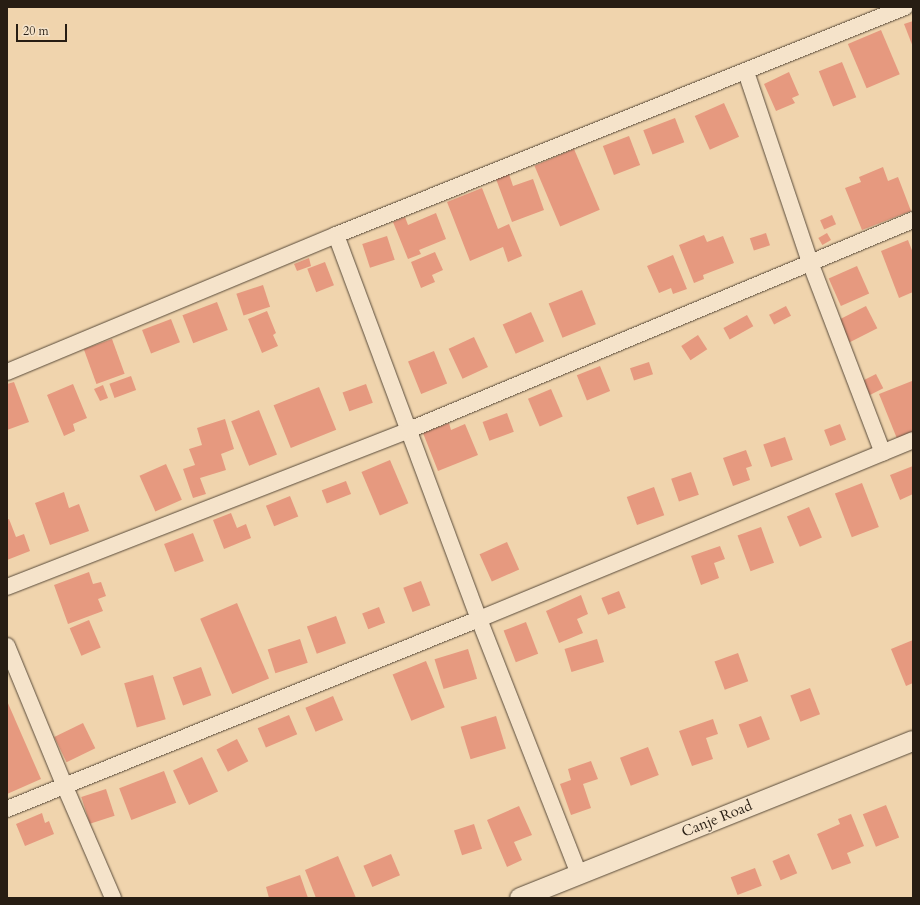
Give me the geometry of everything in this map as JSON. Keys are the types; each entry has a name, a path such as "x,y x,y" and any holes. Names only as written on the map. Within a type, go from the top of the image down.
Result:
{"street":[{"path":"7,372 336,235 905,7"},
{"path":"746,72 810,262 883,453"},
{"path":"7,586 409,430 913,220"},
{"path":"336,235 480,619 579,874"},
{"path":"7,809 65,787 480,619 913,440"},
{"path":"7,646 65,787 113,898"},
{"name":"Canje Road","path":"520,898 547,893 579,874 913,741"}],"building":[{"path":"913,21 913,47 904,24"},
{"path":"881,30 900,74 867,88 848,44"},
{"path":"842,62 856,97 833,107 819,71"},
{"path":"789,72 799,95 792,98 795,103 776,111 764,84"},
{"path":"724,103 739,137 710,150 695,116"},
{"path":"675,118 684,142 653,154 643,130"},
{"path":"629,136 640,165 614,175 603,146"},
{"path":"574,149 600,210 560,227 534,166"},
{"path":"883,167 888,181 898,177 911,211 862,230 845,188 861,182 859,177"},
{"path":"509,174 513,186 533,179 544,210 512,222 496,179"},
{"path":"482,188 498,229 509,224 522,256 508,262 503,247 470,261 447,202"},
{"path":"436,213 446,239 419,250 421,254 408,259 393,222 405,217 408,225"},
{"path":"832,215 836,224 824,229 820,220"},
{"path":"766,233 770,245 754,251 750,238"},
{"path":"827,233 831,240 822,245 818,238"},
{"path":"704,235 707,242 723,236 734,263 703,275 704,279 694,283 679,245"},
{"path":"387,236 395,260 370,268 362,244"},
{"path":"908,240 913,253 913,292 899,298 881,251"},
{"path":"435,252 443,270 432,275 435,282 421,288 411,262"},
{"path":"673,255 687,289 673,294 671,288 659,293 647,266"},
{"path":"309,258 311,266 297,271 294,264"},
{"path":"325,262 334,285 316,292 307,269"},
{"path":"857,266 869,293 841,306 829,279"},
{"path":"263,285 270,307 243,316 236,294"},
{"path":"582,290 596,324 562,338 549,303"},
{"path":"217,302 228,330 193,343 182,315"},
{"path":"786,306 791,316 774,324 769,315"},
{"path":"866,306 877,328 850,342 838,320"},
{"path":"267,311 276,333 273,335 278,346 262,353 248,319"},
{"path":"531,312 544,341 516,354 503,325"},
{"path":"747,315 753,326 730,339 723,328"},
{"path":"171,319 180,342 151,353 142,330"},
{"path":"698,335 707,349 690,360 681,346"},
{"path":"474,337 488,367 463,379 449,349"},
{"path":"112,339 125,374 96,384 84,349"},
{"path":"434,351 447,383 421,394 408,361"},
{"path":"649,362 653,374 634,381 630,368"},
{"path":"600,366 610,391 587,400 577,375"},
{"path":"876,374 883,388 870,395 863,381"},
{"path":"131,376 136,390 115,398 109,384"},
{"path":"912,381 913,435 898,441 879,394"},
{"path":"14,382 29,422 7,430 7,384"},
{"path":"73,384 87,418 73,424 75,431 64,436 47,395"},
{"path":"366,384 373,403 349,411 343,393"},
{"path":"103,385 108,398 100,401 94,389"},
{"path":"319,387 336,430 291,448 274,405"},
{"path":"551,389 563,417 540,426 528,399"},
{"path":"259,410 277,455 249,466 231,421"},
{"path":"507,413 514,432 489,441 483,422"},
{"path":"225,419 234,449 221,454 226,470 200,478 206,494 193,498 183,469 195,465 189,449 202,445 197,428"},
{"path":"449,423 451,430 465,424 478,455 438,471 423,433"},
{"path":"840,424 846,440 830,446 824,430"},
{"path":"785,437 793,460 771,467 763,444"},
{"path":"746,450 752,466 746,468 750,480 733,486 723,458"},
{"path":"390,460 408,503 380,515 361,472"},
{"path":"166,464 182,500 155,511 140,476"},
{"path":"913,466 913,494 900,500 890,475"},
{"path":"691,472 699,495 679,502 671,479"},
{"path":"346,481 351,494 327,503 322,490"},
{"path":"862,483 879,527 852,537 835,493"},
{"path":"654,487 664,515 637,525 627,497"},
{"path":"64,492 69,508 79,504 89,531 50,545 35,503"},
{"path":"290,496 298,516 274,526 266,506"},
{"path":"809,507 822,537 800,547 787,516"},
{"path":"231,513 237,528 246,524 251,538 224,549 213,520"},
{"path":"9,519 16,537 24,534 30,551 7,560 7,520"},
{"path":"761,527 774,563 751,571 738,536"},
{"path":"193,533 204,561 175,572 164,544"},
{"path":"507,542 519,569 492,582 480,554"},
{"path":"720,546 725,559 714,563 719,578 701,585 691,556"},
{"path":"89,572 93,584 101,582 106,596 98,599 103,611 68,624 54,585"},
{"path":"421,581 430,605 413,612 403,588"},
{"path":"619,591 626,608 608,615 601,598"},
{"path":"581,595 588,614 577,619 583,633 559,643 546,611"},
{"path":"237,603 269,678 232,694 200,619"},
{"path":"379,607 385,623 368,629 362,613"},
{"path":"336,616 346,643 317,654 307,627"},
{"path":"89,620 101,648 81,656 70,628"},
{"path":"526,622 538,654 516,662 504,631"},
{"path":"300,639 308,663 275,673 268,650"},
{"path":"597,639 604,662 572,672 564,649"},
{"path":"913,640 913,683 906,686 891,649"},
{"path":"468,649 477,679 444,689 435,659"},
{"path":"738,653 748,681 725,690 715,662"},
{"path":"426,661 445,707 411,721 393,674"},
{"path":"201,667 211,695 183,705 173,677"},
{"path":"153,675 166,719 137,727 124,683"},
{"path":"810,688 820,714 800,722 790,696"},
{"path":"333,696 343,720 316,732 305,708"},
{"path":"7,701 41,779 7,794"},
{"path":"289,715 297,734 266,748 258,728"},
{"path":"496,716 506,749 471,759 461,727"},
{"path":"761,716 770,739 748,748 739,725"},
{"path":"713,719 718,734 706,738 713,759 692,766 679,731"},
{"path":"83,723 95,748 67,762 54,737"},
{"path":"237,739 248,761 228,772 217,749"},
{"path":"648,747 659,775 631,786 620,758"},
{"path":"202,757 218,791 189,805 173,771"},
{"path":"591,761 598,779 583,784 591,808 571,815 560,784 571,780 568,769"},
{"path":"164,771 176,803 131,820 119,788"},
{"path":"106,789 115,816 90,824 81,797"},
{"path":"886,805 899,837 876,847 863,814"},
{"path":"519,806 532,835 514,842 522,860 507,867 487,820"},
{"path":"42,813 45,823 49,821 54,834 25,846 16,824"},
{"path":"851,814 864,846 847,853 851,863 832,870 817,834 840,824 838,819"},
{"path":"474,824 482,849 462,855 454,830"},
{"path":"391,854 400,875 372,887 363,866"},
{"path":"789,854 797,873 781,880 772,861"},
{"path":"338,856 356,898 316,898 305,870"},
{"path":"755,868 762,886 738,895 731,877"},
{"path":"300,875 308,898 269,898 266,887"}]}
